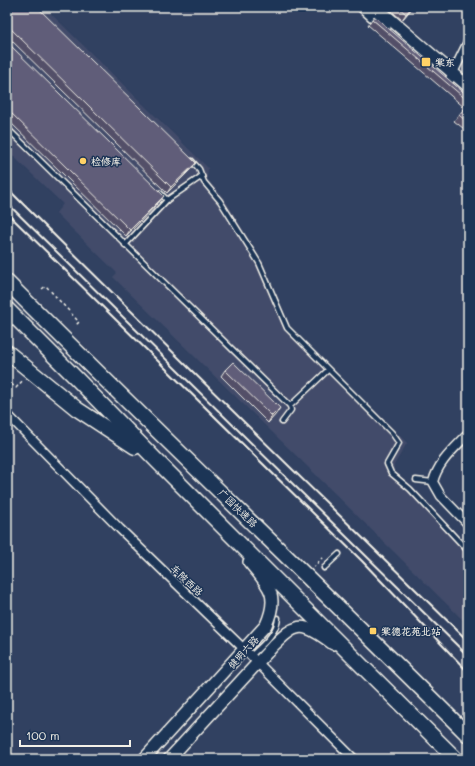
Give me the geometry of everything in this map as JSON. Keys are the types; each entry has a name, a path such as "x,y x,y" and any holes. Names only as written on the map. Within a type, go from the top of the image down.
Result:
{"highway":[{"name":"广园快速路","path":"7,282 363,630 468,735"},
{"path":"7,310 226,531 456,759"},
{"path":"7,352 77,409 156,460"}],"main road":[{"path":"363,7 451,77 468,86"},
{"path":"376,7 451,77 468,97"},
{"name":"健明六路","path":"169,759 251,656 266,625 273,606 272,594 263,578 226,531"},
{"name":"健明六路","path":"144,759 251,656 297,627 302,627 320,634 362,666"}],"street":[{"path":"451,77 468,42"},
{"name":"车陂西路","path":"7,414 120,529 251,656 354,759"},
{"path":"468,434 444,460 437,471 433,482 441,496 468,524"}],"lane":[{"path":"7,128 290,406"},
{"path":"186,155 199,169 204,182 220,201 259,263 287,328 392,433 398,443 387,464 391,473 410,489 468,551"},
{"path":"125,245 167,200 202,176"},
{"path":"156,190 167,200"},
{"path":"282,422 291,410 290,406 328,370"},
{"path":"416,480 433,482"},
{"path":"324,568 339,554"},
{"path":"251,656 273,633 276,628 278,618"}],"path":[{"path":"42,289 46,286 64,304 79,322 76,325"},
{"path":"7,380 16,388"},
{"path":"313,568 322,558 328,564"}],"shaded area":[{"path":"7,7 44,7 208,168 207,179 225,200 262,262 287,324 407,443 394,465 394,472 417,492 468,546 468,625 113,277 117,273 56,213 63,204 7,150"}],"building":[{"name":"检修库","path":"7,7 37,7 196,163 171,187 7,25"},
{"path":"398,7 412,7 406,14"},
{"path":"374,16 468,96 468,101 372,19"},
{"name":"检修库","path":"7,42 164,196 130,230 7,109"},
{"path":"468,104 468,123 459,115"},
{"path":"233,362 280,408 272,416 225,370"}],"railway":[{"path":"7,188 468,641"},
{"path":"7,203 468,656"},
{"path":"7,213 362,561 468,672"}],"place":[{"name":"棠东","path":"426,62"},
{"name":"检修库","path":"83,161"},
{"name":"棠德花苑北站","path":"373,631"}]}
